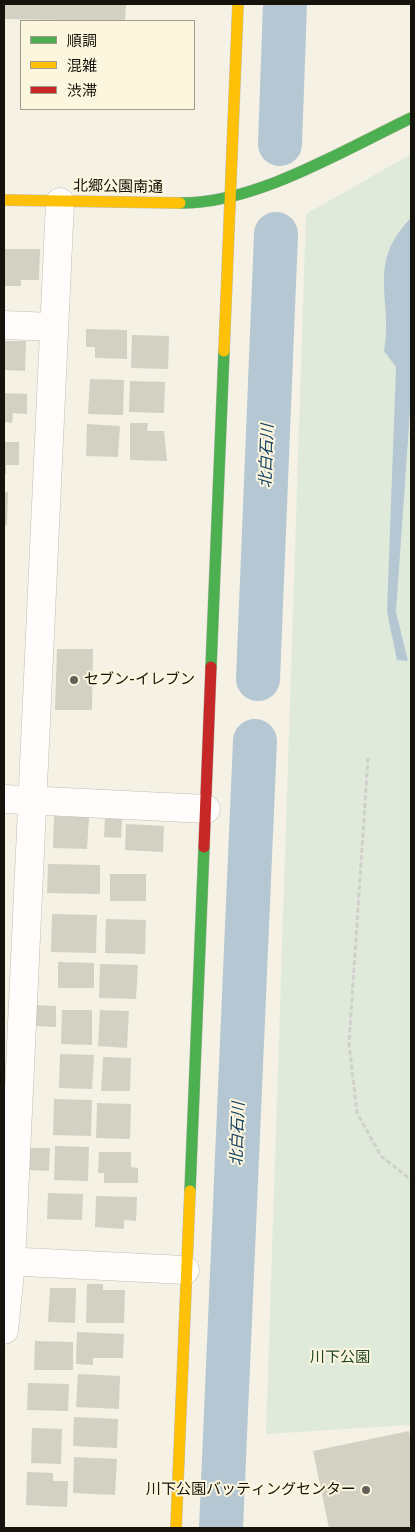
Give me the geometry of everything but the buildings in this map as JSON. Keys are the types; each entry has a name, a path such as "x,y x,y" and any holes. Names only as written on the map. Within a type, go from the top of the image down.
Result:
{"street":[{"path":"176,1528 238,4"},
{"name":"北郷公園南通","path":"4,200 190,203 231,198 303,170 411,118"},
{"path":"4,1330 60,202"},
{"path":"4,325 53,327"},
{"path":"4,799 206,809"},
{"path":"7,1261 185,1270"}],"path":[{"path":"368,758 349,1043 357,1113 381,1156 411,1180"}],"green space":[{"name":"川下公園","path":"411,154 411,1425 266,1434 306,214"}],"water":[{"path":"411,218 411,396 396,612 408,661 397,660 387,612 396,367 384,351 386,315 384,283 389,251 397,235"}],"waterway":[{"name":"北白石川","path":"280,144 285,4"},
{"name":"北白石川","path":"258,679 276,234"},
{"name":"北白石川","path":"221,1528 255,741"}],"traffic: fast":[{"path":"180,203 209,201 238,195 268,185 328,159 411,118"},
{"path":"211,667 224,351"},
{"path":"190,1191 204,847"}],"traffic: slow":[{"path":"224,351 238,4"},
{"path":"4,200 180,203"},
{"path":"176,1528 190,1191"}],"traffic: jam":[{"path":"204,847 211,667"}],"place":[{"name":"セブン-イレブン","path":"74,680"},
{"name":"川下公園バッティングセンター","path":"366,1490"}]}
